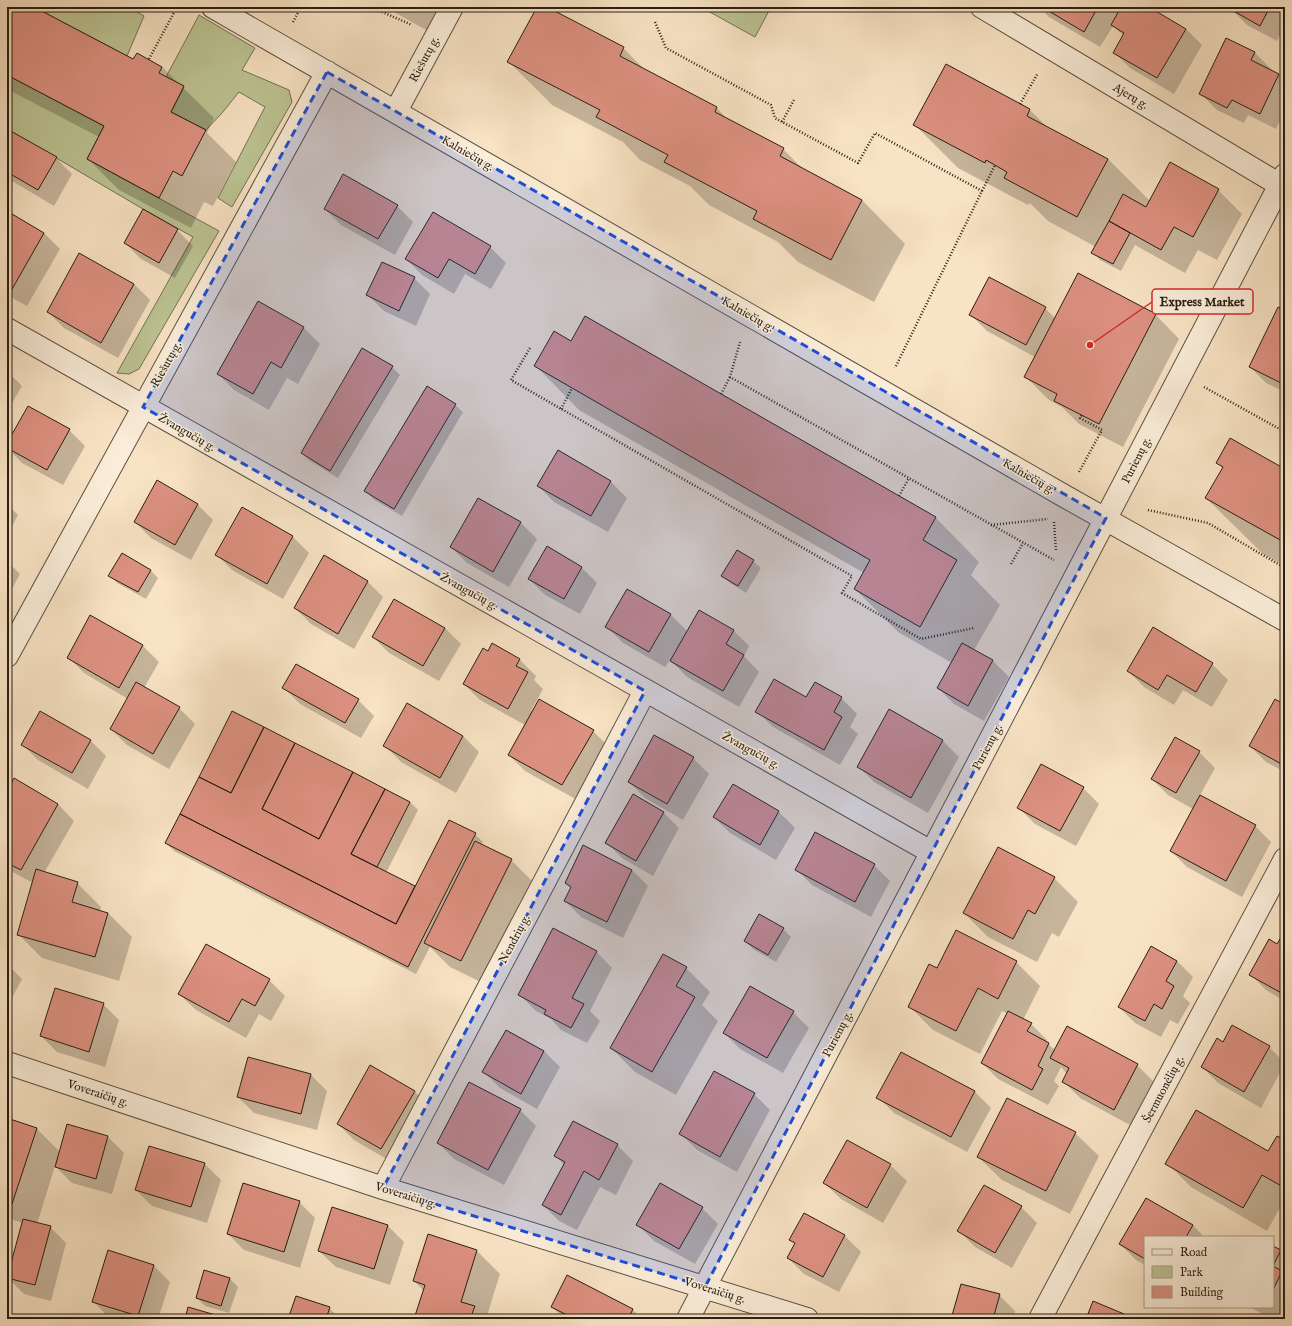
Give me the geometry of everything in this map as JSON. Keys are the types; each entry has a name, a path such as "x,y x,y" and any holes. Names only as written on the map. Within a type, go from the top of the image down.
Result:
{"street":[{"name":"Kalniečių g.","path":"213,7 883,392 1285,620"},
{"name":"Riešutų g.","path":"396,111 452,7"},
{"name":"Ajerų g.","path":"982,7 1051,49 1282,180"},
{"name":"Riešutų g.","path":"7,656 327,72"},
{"name":"Purienų g.","path":"688,1319 1282,180"},
{"name":"Žvangučių g.","path":"7,329 931,852"},
{"name":"Nendrių g.","path":"383,1188 645,690"},
{"name":"Šermuonėlių g.","path":"1040,1319 1285,859"},
{"name":"Voveraičių g.","path":"7,1062 383,1188 807,1319"}],"path":[{"path":"149,59 177,7"},
{"path":"370,7 437,35"},
{"path":"656,22 666,48 771,104 775,118 858,163 875,133 982,191"},
{"path":"1020,104 1051,49"},
{"path":"782,122 794,100"},
{"path":"883,392 995,165"},
{"path":"721,394 730,377 749,314"},
{"path":"530,348 511,380 852,576 842,593 921,639 974,628"},
{"path":"1181,374 1285,432"},
{"path":"730,377 991,525 1057,562 1054,518 991,525"},
{"path":"561,409 572,388"},
{"path":"1066,496 1102,430 1080,418 1082,415"},
{"path":"899,496 909,478"},
{"path":"1146,509 1208,524 1285,568"},
{"path":"1011,564 1023,543"}],"highlighted area":[{"path":"327,72 1106,518 705,1287 383,1188 645,691 143,407"}],"green space":[{"path":"34,7 129,7 144,16 127,56"},
{"path":"710,7 771,7 755,37 708,11"},
{"path":"199,15 255,48 242,70 289,90 292,102 232,207 218,198 265,107 239,92 206,130 171,112 184,87 166,77"},
{"path":"7,75 104,126 87,159 219,231 139,369 129,374 117,373 193,237 7,129"}],"building":[{"path":"7,7 34,7 133,59 137,53 162,67 159,73 184,86 171,112 206,130 182,176 173,171 159,198 87,159 104,126 7,75"},
{"path":"537,7 547,7 624,47 620,56 717,107 715,112 784,148 780,156 862,200 831,260 753,219 757,211 664,162 668,155 596,117 600,110 507,62"},
{"path":"1042,7 1098,7 1084,32"},
{"path":"1121,7 1149,7 1186,29 1157,78 1113,53 1124,33 1111,25"},
{"path":"1231,7 1270,7 1260,26 1230,9"},
{"path":"1226,38 1255,52 1251,60 1279,74 1260,114 1232,100 1227,108 1199,94"},
{"path":"946,64 1030,109 1027,116 1108,159 1077,217 1004,178 1007,172 986,160 985,163 913,125"},
{"path":"7,129 57,157 38,190 7,172"},
{"path":"1170,162 1219,189 1193,237 1174,227 1161,250 1109,221 1123,194 1146,207"},
{"path":"343,174 398,205 378,239 324,209"},
{"path":"143,209 178,229 159,263 124,243"},
{"path":"7,211 44,233 11,291 7,289"},
{"path":"433,212 491,246 475,274 449,259 438,278 405,259"},
{"path":"1109,221 1130,233 1113,264 1091,253"},
{"path":"79,253 134,284 101,343 47,312"},
{"path":"382,262 415,277 399,311 366,295"},
{"path":"1078,273 1156,314 1099,424 1054,401 1057,394 1024,377"},
{"path":"989,277 1046,307 1026,345 969,315"},
{"path":"258,301 304,327 281,368 271,362 253,394 217,374"},
{"path":"1278,307 1285,311 1285,385 1249,367"},
{"path":"585,316 936,517 923,540 957,560 920,627 854,589 870,560 534,366 554,331 571,341"},
{"path":"362,348 393,366 330,471 301,453"},
{"path":"427,386 456,404 394,509 364,491"},
{"path":"28,406 70,429 47,470 7,448 7,443"},
{"path":"1230,438 1285,469 1285,536 1282,541 1205,498 1223,467 1216,463"},
{"path":"558,450 611,481 591,516 537,486"},
{"path":"157,480 198,504 175,545 134,522"},
{"path":"478,498 521,522 493,572 450,547"},
{"path":"242,507 293,536 267,584 215,555"},
{"path":"547,546 582,567 564,599 528,579"},
{"path":"737,550 754,560 738,586 721,576"},
{"path":"122,553 151,570 138,592 108,576"},
{"path":"324,555 368,581 338,634 294,608"},
{"path":"627,589 671,614 649,652 605,627"},
{"path":"394,599 445,628 423,666 372,637"},
{"path":"699,610 734,630 726,644 744,655 723,691 670,661"},
{"path":"90,615 143,645 119,688 67,658"},
{"path":"1153,627 1213,663 1196,692 1167,675 1158,690 1127,671"},
{"path":"492,643 520,659 516,666 528,672 508,709 463,684 483,648 488,651"},
{"path":"962,643 993,660 968,706 937,688"},
{"path":"296,664 359,699 345,723 282,688"},
{"path":"774,679 806,697 815,682 842,697 834,712 842,717 824,750 755,712"},
{"path":"136,682 180,707 153,754 110,729"},
{"path":"539,699 594,730 562,785 508,755"},
{"path":"1275,699 1285,705 1285,766 1249,746"},
{"path":"407,703 463,736 440,778 383,746"},
{"path":"889,709 943,740 911,798 857,767"},
{"path":"40,711 91,740 72,773 21,745"},
{"path":"232,711 264,727 231,793 199,777"},
{"path":"264,727 295,743 262,809 319,839 353,772 385,789 351,854 415,886 396,924 180,814 199,777 231,793"},
{"path":"654,735 694,757 667,804 628,782"},
{"path":"1175,737 1200,751 1176,793 1151,779"},
{"path":"295,743 353,772 319,839 262,809"},
{"path":"1041,764 1084,787 1060,831 1017,808"},
{"path":"14,778 58,804 21,870 7,863 7,791"},
{"path":"733,784 779,811 760,845 713,817"},
{"path":"385,789 410,802 377,867 351,854"},
{"path":"633,794 664,812 636,861 605,843"},
{"path":"1200,795 1256,825 1226,881 1170,851"},
{"path":"180,814 396,924 449,820 476,833 408,967 165,843"},
{"path":"815,832 875,864 855,902 795,870"},
{"path":"475,841 512,859 461,961 424,943"},
{"path":"583,845 632,870 607,922 564,901 571,887 565,883"},
{"path":"998,847 1055,877 1035,914 1028,910 1013,939 963,913"},
{"path":"36,869 78,882 72,902 108,913 95,957 17,935"},
{"path":"759,914 784,928 768,955 744,941"},
{"path":"553,928 597,951 572,998 584,1004 571,1028 544,1014 546,1010 518,995"},
{"path":"956,930 1017,961 998,999 978,988 956,1031 908,1007 929,964 937,968"},
{"path":"1284,932 1285,995 1249,975 1269,939 1277,944"},
{"path":"206,944 270,979 255,1006 242,999 229,1022 178,994"},
{"path":"1151,946 1177,961 1166,981 1174,986 1162,1009 1154,1004 1145,1021 1118,1007"},
{"path":"663,954 687,967 676,986 695,997 652,1072 610,1048"},
{"path":"750,986 794,1011 767,1058 723,1033"},
{"path":"55,988 104,1003 89,1052 40,1036"},
{"path":"1008,1011 1032,1023 1027,1031 1049,1043 1038,1066 1043,1069 1032,1090 981,1063"},
{"path":"1232,1025 1270,1046 1244,1092 1201,1067 1217,1038 1223,1042"},
{"path":"1067,1026 1138,1064 1114,1110 1062,1082 1069,1068 1050,1058"},
{"path":"506,1030 544,1051 521,1094 482,1072"},
{"path":"901,1052 975,1091 951,1137 876,1098"},
{"path":"248,1057 311,1074 301,1114 237,1097"},
{"path":"370,1065 415,1091 381,1149 337,1124"},
{"path":"714,1071 755,1093 720,1157 679,1134"},
{"path":"469,1082 521,1109 488,1170 437,1143"},
{"path":"1007,1098 1076,1132 1046,1191 977,1157"},
{"path":"1196,1110 1268,1151 1277,1136 1285,1140 1285,1188 1262,1175 1243,1208 1165,1164"},
{"path":"7,1118 37,1128 12,1204 7,1202"},
{"path":"573,1121 618,1144 599,1180 584,1171 561,1215 542,1205 565,1162 554,1156"},
{"path":"67,1124 108,1136 96,1179 55,1167"},
{"path":"847,1140 891,1164 867,1208 823,1183"},
{"path":"149,1146 205,1163 191,1207 135,1190"},
{"path":"243,1183 300,1201 284,1252 227,1234"},
{"path":"660,1183 703,1207 679,1249 636,1225"},
{"path":"984,1185 1022,1206 995,1253 957,1231"},
{"path":"1146,1198 1193,1225 1187,1236 1144,1236 1144,1258 1119,1244"},
{"path":"332,1207 388,1225 374,1269 318,1251"},
{"path":"804,1213 845,1235 823,1277 787,1258 795,1243 789,1240"},
{"path":"23,1219 51,1226 35,1285 7,1278"},
{"path":"428,1234 477,1250 461,1302 475,1306 470,1319 414,1319 425,1285 413,1281"},
{"path":"1274,1246 1281,1250 1274,1264"},
{"path":"108,1250 154,1265 138,1316 92,1302"},
{"path":"1274,1267 1282,1271 1274,1288"},
{"path":"204,1270 230,1278 221,1306 196,1298"},
{"path":"567,1275 633,1309 628,1319 575,1319 551,1307"},
{"path":"961,1284 1000,1294 993,1319 951,1319"},
{"path":"296,1296 330,1307 326,1319 288,1319"},
{"path":"1093,1301 1136,1319 1086,1319"},
{"path":"188,1307 226,1318 226,1319 185,1319"},
{"path":"16,1315 29,1319 15,1319"}],"place":[{"name":"Express Market","path":"1090,345"}]}
